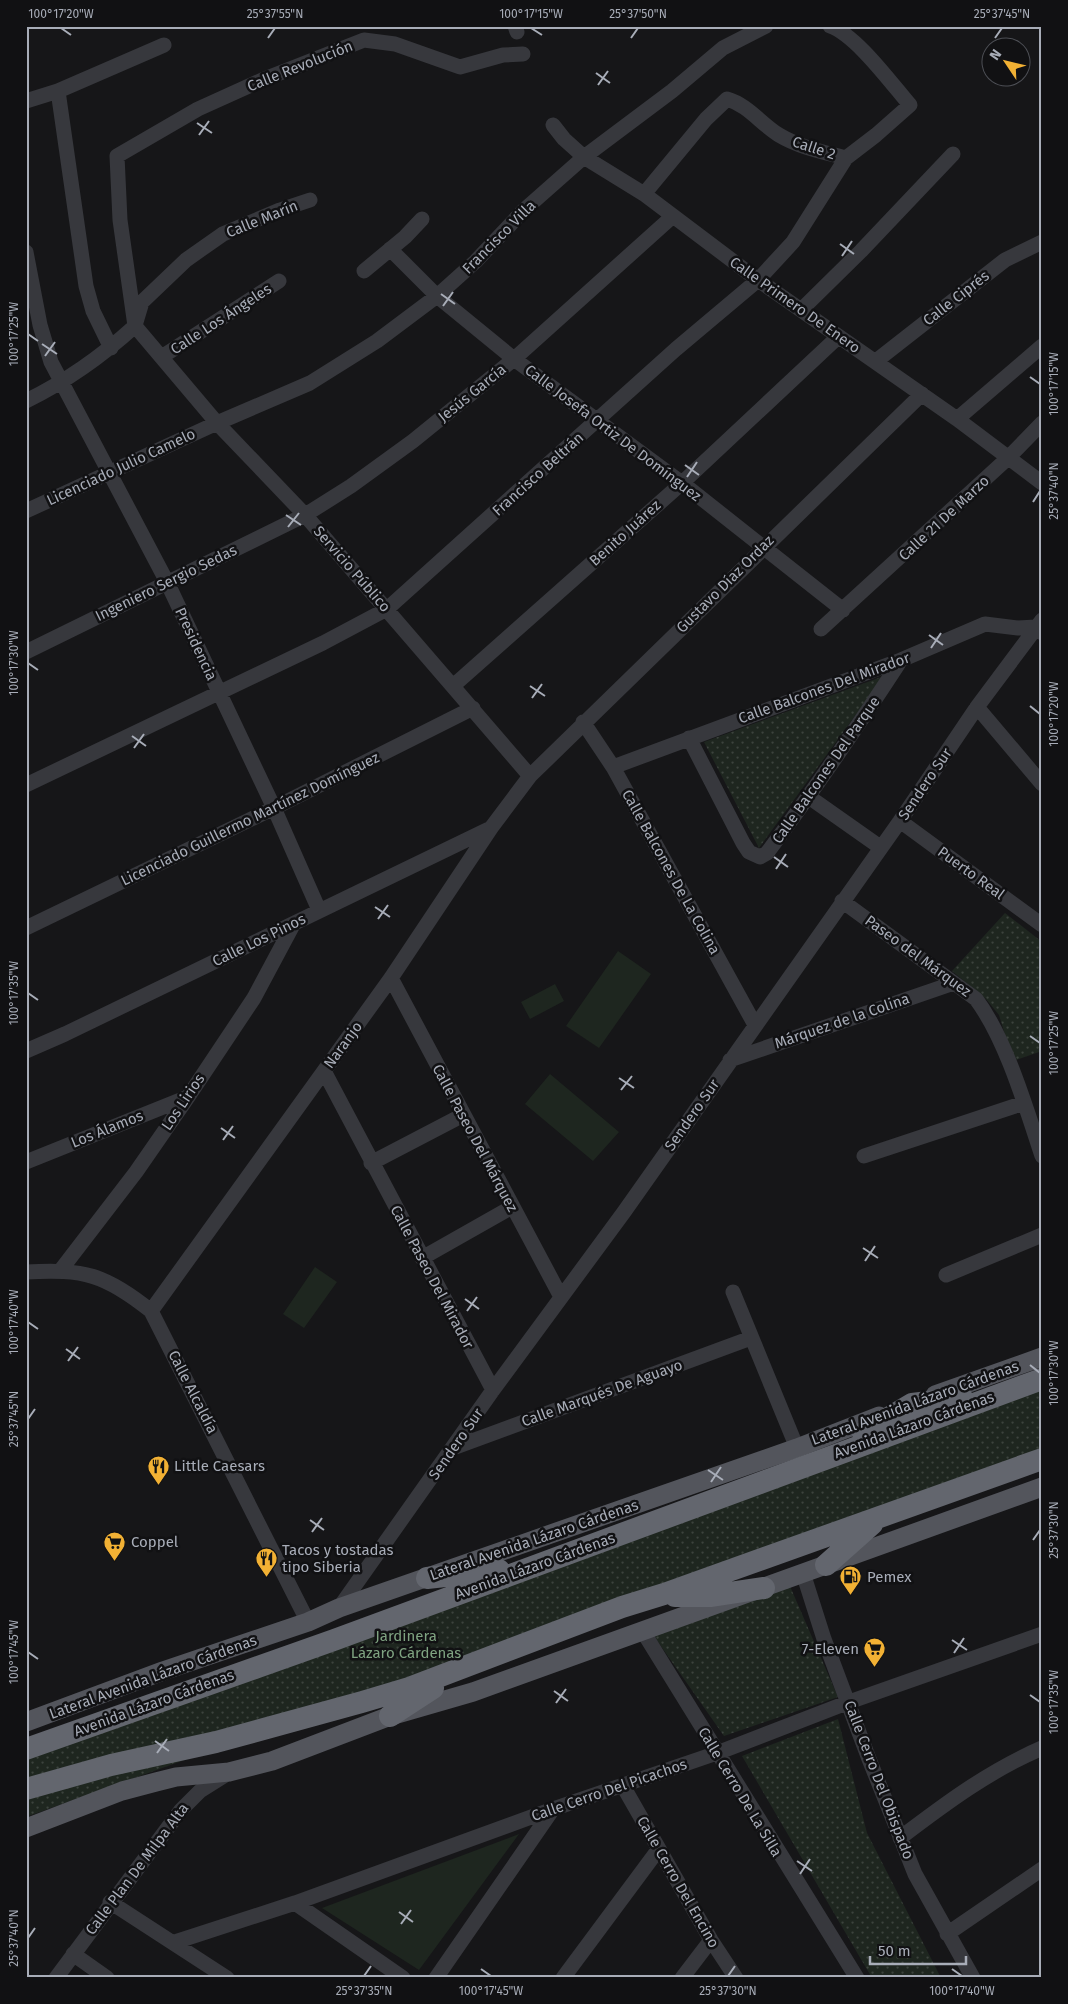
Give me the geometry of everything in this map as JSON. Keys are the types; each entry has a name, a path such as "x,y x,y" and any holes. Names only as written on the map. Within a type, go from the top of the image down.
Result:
{"highway":[{"name":"Avenida Lázaro Cárdenas","path":"26,1748 334,1640 815,1461 1042,1379"},
{"path":"815,1461 912,1404 998,1394"},
{"path":"26,1789 111,1765 216,1742 323,1714 409,1688 622,1607 664,1594 1042,1458"},
{"path":"826,1565 881,1516"},
{"path":"427,1578 534,1566"},
{"path":"664,1594 703,1596 764,1588"},
{"path":"390,1716 466,1665"}],"main road":[{"name":"Lateral Avenida Lázaro Cárdenas","path":"26,1722 163,1671 308,1622 339,1608 796,1448 1042,1356"},
{"path":"26,1828 122,1791 182,1776 229,1772 293,1754 390,1716 473,1692 1042,1487"}],"street":[{"name":"Francisco Villa","path":"217,423 310,383 377,341 437,296 476,262 524,210 584,157 672,91 723,48 766,26"},
{"name":"Calle 2","path":"644,194 723,101 727,99 740,105 794,144 846,158 910,105 847,35 830,26"},
{"name":"Calle Revolución","path":"135,326 120,220 117,156 198,109 262,80 364,40 395,44 460,67 503,54 523,54"},
{"path":"26,101 58,91 164,45"},
{"path":"58,91 86,286 93,311 111,348"},
{"name":"Calle Primero De Enero","path":"553,124 564,140 584,157 644,194 758,280 838,337 876,361 1042,483"},
{"path":"801,310 861,251 953,154"},
{"name":"Francisco Beltrán","path":"26,784 323,643 388,609 676,349 758,280 793,242 846,158"},
{"name":"Calle Marín","path":"135,326 138,310 142,302 186,260 223,234 280,210 310,200"},
{"name":"Jesús García","path":"305,515 351,486 413,441 514,360 673,216"},
{"path":"364,271 422,219"},
{"name":"Calle Ciprés","path":"876,361 1005,260 1042,242"},
{"name":"Calle Josefa Ortiz De Domínguez","path":"390,249 437,296 514,360 596,422 682,483 761,548 843,610"},
{"name":"Presidencia","path":"26,252 45,344 61,383 167,582 274,808 319,910"},
{"name":"Calle Los Ángeles","path":"163,356 280,281"},
{"path":"26,401 61,383 111,348 135,326"},
{"name":"Servicio Público","path":"135,326 149,345 163,356 217,423 305,515 388,609 530,776"},
{"name":"Benito Juárez","path":"453,686 682,483 838,337"},
{"path":"957,419 1042,346"},
{"name":"Gustavo Díaz Ordaz","path":"530,776 761,548 922,394"},
{"name":"Licenciado Julio Camelo","path":"30,505 110,474 217,423"},
{"name":"Calle 21 De Marzo","path":"821,629 1008,458 1042,423"},
{"name":"Ingeniero Sergio Sedas","path":"26,652 305,515"},
{"name":"Calle Balcones Del Mirador","path":"613,767 900,660 985,624 1018,628 1040,627"},
{"name":"Sendero Sur","path":"339,1608 454,1448 493,1390 624,1212 900,821 977,707 1040,627"},
{"name":"Calle Balcones Del Parque","path":"689,738 743,843 754,856 760,857 767,853 809,797 860,725 900,660"},
{"path":"977,707 1042,784"},
{"name":"Licenciado Guillermo Martínez Domínguez","path":"26,928 274,808 473,708"},
{"name":"Calle Balcones De La Colina","path":"583,722 613,767 755,1025"},
{"name":"Naranjo","path":"151,1311 391,978 491,828 530,776"},
{"path":"809,797 880,847"},
{"name":"Puerto Real","path":"900,821 1042,925"},
{"name":"Calle Los Pinos","path":"26,1051 293,925 319,910 491,828"},
{"name":"Paseo del Márquez","path":"842,901 976,999 990,1019 1024,1103 1042,1156"},
{"name":"Los Lirios","path":"60,1271 136,1172 254,998 293,925"},
{"name":"Calle Paseo Del Márquez","path":"391,978 561,1297"},
{"name":"Márquez de la Colina","path":"730,1060 954,983"},
{"name":"Calle Paseo Del Mirador","path":"324,1071 371,1163 493,1390"},
{"name":"Los Álamos","path":"26,1162 188,1096"},
{"path":"864,1156 1024,1103"},
{"path":"371,1163 463,1115"},
{"path":"422,1258 512,1208"},
{"path":"946,1275 1042,1235"},
{"name":"Calle Alcaldía","path":"26,1272 60,1271 87,1273 132,1296 151,1311 308,1622"},
{"path":"733,1292 796,1448"},
{"name":"Calle Marqués De Aguayo","path":"454,1448 751,1338"},
{"name":"Calle Cerro Del Obispado","path":"803,1573 824,1639 900,1838 915,1874 947,1934 965,1975"},
{"name":"Calle Cerro De La Silla","path":"642,1630 856,1978"},
{"name":"Calle Cerro Del Picachos","path":"175,1942 295,1903 553,1809 717,1753 848,1702 1042,1634"},
{"path":"900,1838 958,1793 1007,1763 1042,1748"},
{"name":"Calle Plan De Milpa Alta","path":"56,1978 110,1902 191,1799 200,1790 229,1772"},
{"name":"Calle Cerro Del Encino","path":"623,1786 658,1850 711,1940 736,1978"},
{"path":"436,1978 553,1809"},
{"path":"563,1978 658,1850"},
{"path":"947,1934 1042,1869"},
{"path":"110,1902 175,1942 227,1978"},
{"path":"295,1903 403,1978"},
{"path":"682,1978 711,1940"},
{"path":"73,1954 108,1978"}],"green space":[{"path":"884,676 759,848 704,742"},
{"path":"1005,913 1042,942 1042,1051 1013,1061 999,1015 986,999 952,971"},
{"path":"618,951 651,974 599,1048 566,1026"},
{"path":"555,984 564,1001 530,1019 521,1002"},
{"path":"550,1074 619,1132 593,1161 525,1104"},
{"path":"315,1267 337,1282 304,1328 283,1314"},
{"name":"Jardinera Lázaro Cárdenas","path":"1042,1376 1042,1452 26,1817 26,1747"},
{"path":"789,1584 838,1697 724,1736 651,1632"},
{"path":"838,1719 867,1833 940,1976 937,1978 872,1978 742,1756"},
{"path":"519,1834 419,1970 322,1908"}],"place":[{"name":"Little Caesars","path":"158,1485"},
{"name":"Coppel","path":"115,1561"},
{"name":"Tacos y tostadas tipo Siberia","path":"266,1578"},
{"name":"Pemex","path":"851,1596"},
{"name":"7-Eleven","path":"875,1668"}]}
